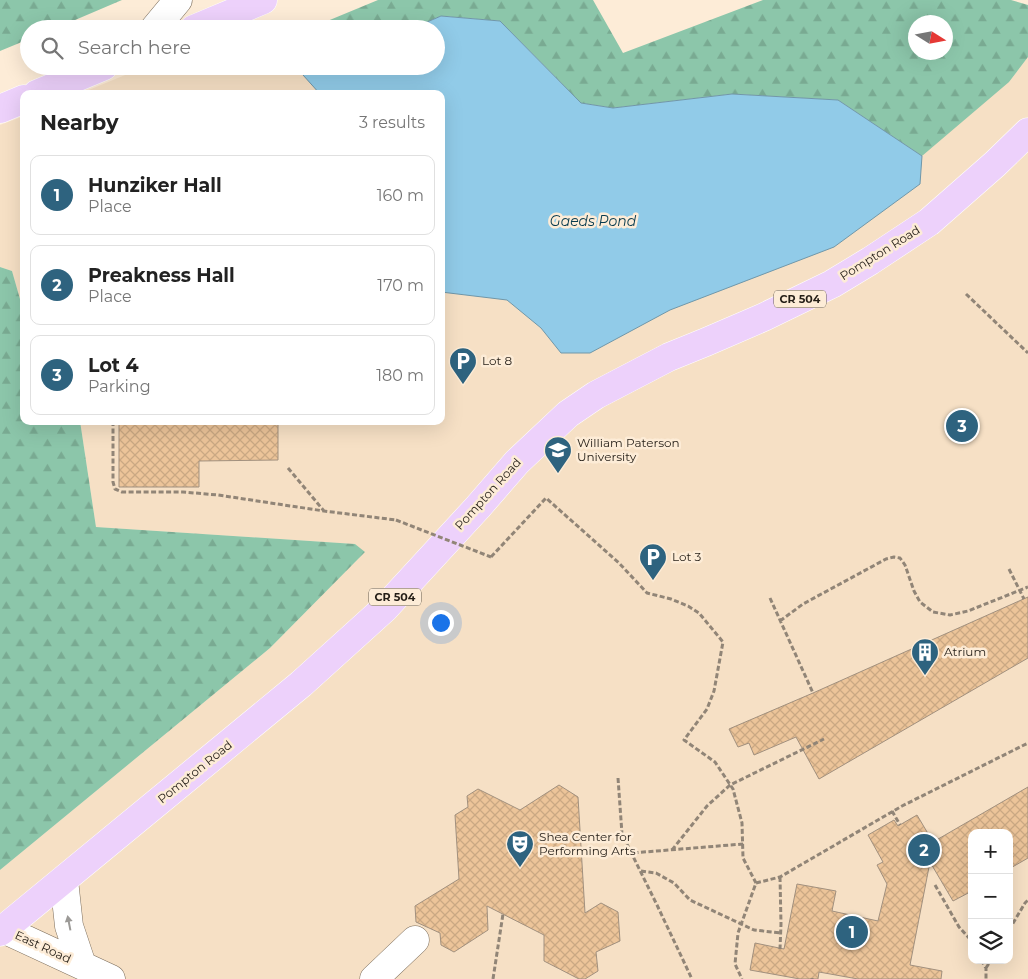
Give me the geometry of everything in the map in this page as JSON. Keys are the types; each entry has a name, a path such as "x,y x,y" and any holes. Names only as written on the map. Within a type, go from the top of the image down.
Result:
{"main road":[{"path":"216,20 264,0"},
{"path":"47,90 82,75"},
{"path":"0,109 20,101"},
{"name":"Pompton Road","path":"2,931 301,684 385,608 517,462 568,414 596,395 669,357 780,309 832,284 870,261 929,222 1028,132"}],"street":[{"path":"161,20 178,0"},
{"name":"East Road","path":"64,880 69,926 82,965"},
{"name":"East Road","path":"2,931 110,979"},
{"path":"374,979 415,940"}],"path":[{"path":"966,294 1028,352"},
{"path":"113,425 113,482 115,489 122,492 183,492 218,495 396,520 491,557 546,498 619,563 647,593 672,599 688,606 699,614 723,642 714,691 706,709 684,740 714,762 733,789 742,823 743,858 756,883 738,933 735,964 742,979"},
{"path":"288,468 324,511"},
{"path":"780,621 803,604 886,559 894,557 900,558 905,565 920,602 933,612 950,615 968,611 1028,587"},
{"path":"1009,570 1024,599"},
{"path":"770,598 813,693"},
{"path":"672,850 707,806 730,785 824,739"},
{"path":"756,883 780,877 892,812 1028,743"},
{"path":"618,778 622,834 692,979"},
{"path":"892,812 900,825"},
{"path":"582,852 632,853 743,844"},
{"path":"641,871 656,873 674,883 690,900 741,925 754,930 781,933"},
{"path":"780,877 780,949"},
{"path":"935,884 959,927 968,937"},
{"path":"1013,923 1028,900"},
{"path":"493,979 503,914"},
{"path":"984,964 986,979"},
{"path":"986,968 988,964"}],"shaded area":[{"name":"William Paterson University","path":"500,21 581,103 613,108 732,94 1009,82 1028,57 1028,979 0,979 0,870 270,648 364,553 355,544 96,527 81,425 445,425 445,90 89,90 125,75 445,75 445,26"},
{"path":"20,118 20,299 12,271 0,267 0,125"}],"green space":[{"path":"0,0 122,0 75,20 20,20 20,43 0,51"},
{"path":"378,0 593,0 623,53 763,0 1011,0 1028,5 1028,57 1009,82 922,156 838,100 732,94 613,108 581,103 500,21 441,16 432,20 330,20"},
{"path":"0,267 12,271 20,299 20,425 81,425 96,527 355,544 365,552 270,648 0,870"}],"water":[{"name":"Gaeds Pond","path":"441,16 500,21 581,103 613,108 732,94 838,100 922,156 920,184 834,247 670,310 590,353 561,353 541,328 507,300 445,292 445,90 316,90 303,75 445,75 445,20 432,20"}],"building":[{"path":"119,425 278,425 278,460 199,461 199,487 119,487"},
{"name":"Atrium","path":"1028,597 1028,658 819,779 796,737 754,755 749,743 738,747 729,729 813,693"},
{"name":"Shea Center for Performing Arts","path":"559,785 578,797 585,913 601,903 618,912 620,941 596,952 598,971 585,979 579,979 544,961 544,935 487,906 488,930 454,952 441,945 440,933 416,922 415,906 459,879 455,815 468,807 467,796 478,789 520,810"},
{"path":"1028,787 1028,858 1013,867 1013,829 968,829 968,893 953,901 930,862 910,965 942,971 941,979 858,979 819,972 818,979 800,979 750,970 755,943 784,949 797,884 836,891 832,911 878,921 887,884 877,865 883,862 868,835 894,820 898,826 917,815 933,842"}],"place":[{"name":"Lot 8","path":"463,385"},
{"name":"Lot 4","path":"962,426"},
{"name":"William Paterson University","path":"558,474"},
{"name":"Lot 3","path":"653,581"},
{"name":"Atrium","path":"925,676"},
{"name":"Preakness Hall","path":"924,850"},
{"name":"Shea Center for Performing Arts","path":"520,868"},
{"name":"Hunziker Hall","path":"852,932"}]}
